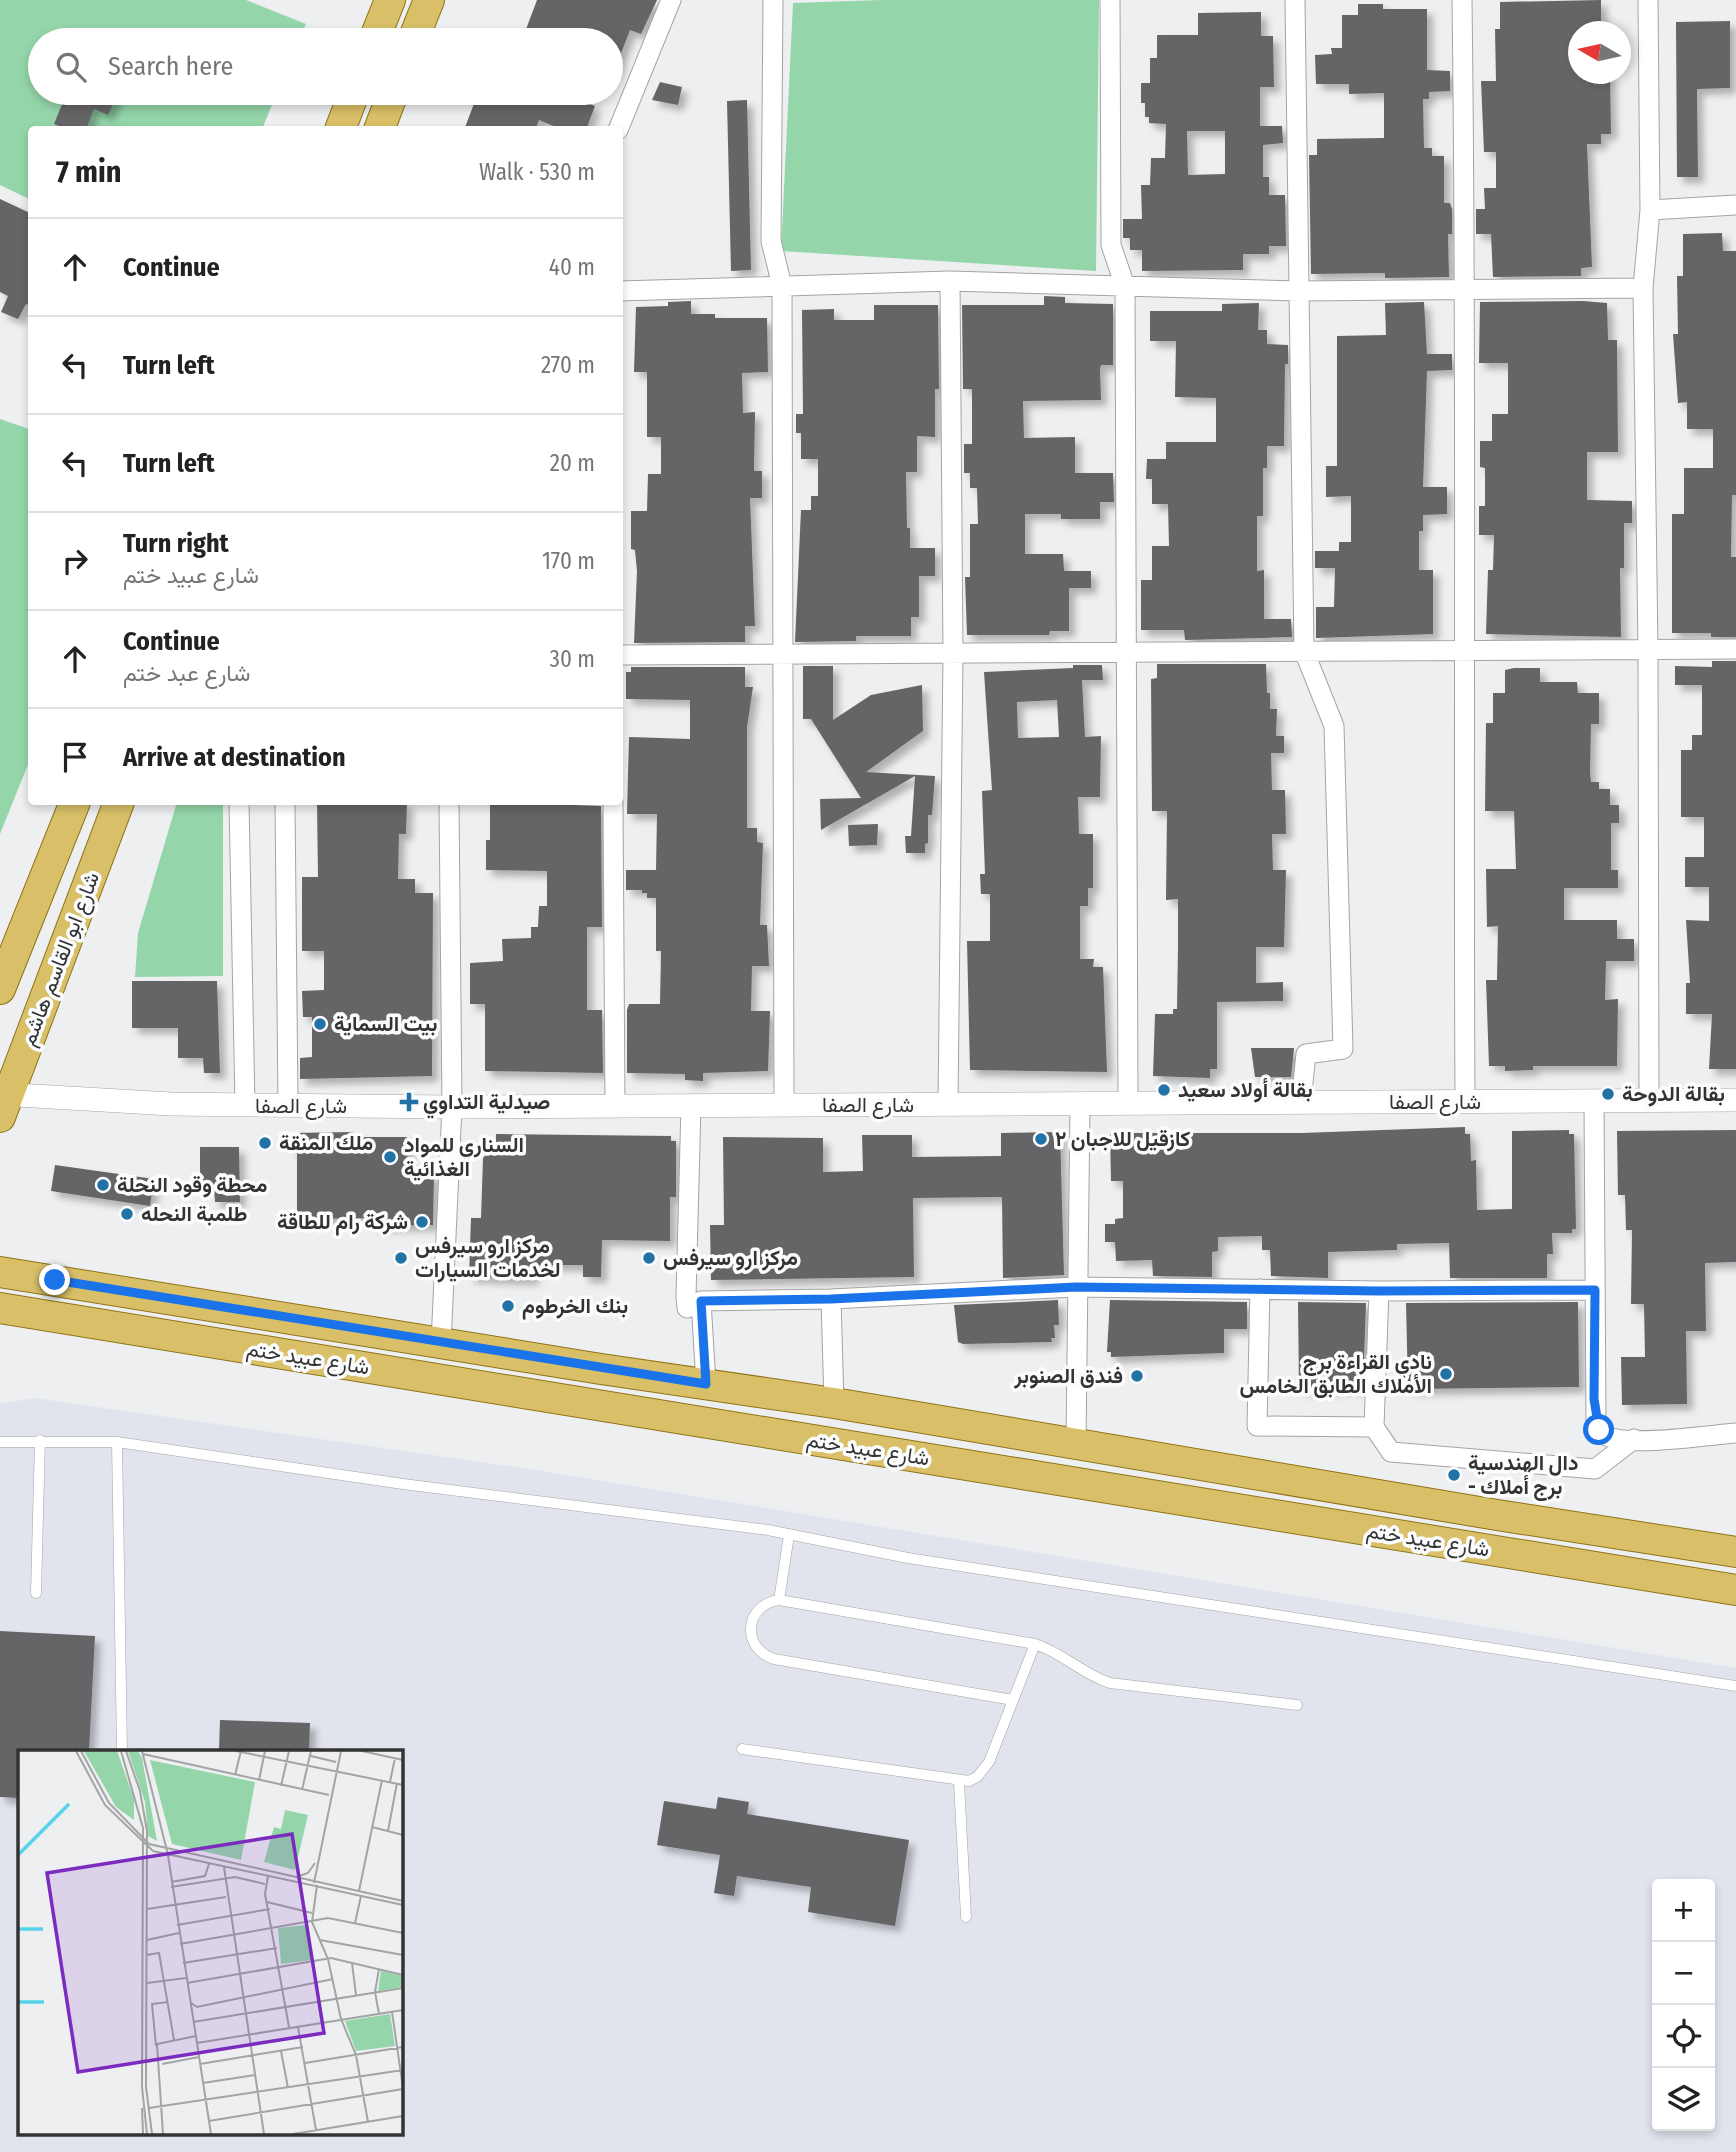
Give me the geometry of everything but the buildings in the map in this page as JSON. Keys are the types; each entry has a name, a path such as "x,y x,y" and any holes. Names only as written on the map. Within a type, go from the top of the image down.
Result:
{"main road":[{"path":"368,0 373,28"},
{"path":"380,28 390,0"},
{"path":"418,28 429,0"},
{"path":"342,126 349,105"},
{"path":"381,126 388,105"},
{"name":"شارع ابو القاسم هاشم","path":"0,989 74,805"},
{"name":"شارع ابو القاسم هاشم","path":"3,1102 118,805"},
{"name":"شارع عبيد ختم","path":"0,1272 834,1403 1497,1515 1736,1552"},
{"name":"شارع عبيد ختم","path":"0,1308 46,1318 1736,1590"},
{"path":"0,1323 46,1318"}],"street":[{"path":"620,126 671,0"},
{"path":"773,0 771,241 782,286 784,1105"},
{"path":"1110,0 1111,245 1125,286 1128,1103"},
{"path":"1295,0 1304,651 1334,726 1343,1049 1306,1054 1301,1102"},
{"path":"1462,0 1466,290 1463,651 1465,1101"},
{"path":"1648,0 1650,210 1643,288 1648,650 1649,1100"},
{"path":"1650,210 1736,205"},
{"path":"948,1104 953,653 950,281"},
{"path":"623,291 950,281 1298,291 1643,288"},
{"path":"623,655 1736,649"},
{"path":"239,805 245,1105"},
{"path":"285,805 288,1105"},
{"path":"441,1343 452,1107 449,805"},
{"path":"613,805 615,1106"},
{"name":"شارع الصفا","path":"3,1102 452,1107 1736,1100"},
{"path":"1594,1101 1596,1422 1606,1436 1634,1439 1736,1433"},
{"path":"1076,1443 1080,1104"},
{"path":"691,1105 687,1308 701,1301 831,1299 1076,1287 1379,1291 1595,1290"},
{"path":"1260,1289 1257,1426 1374,1427"},
{"path":"1379,1291 1374,1427 1391,1452 1595,1469 1634,1439"},
{"path":"831,1299 834,1403"},
{"path":"701,1301 706,1384"}],"lane":[{"path":"36,1593 40,1440"},
{"path":"0,1443 40,1440 117,1442 403,1484 789,1535 908,1558 1034,1575 1736,1686"},
{"path":"117,1442 122,1750"},
{"path":"779,1600 789,1535"},
{"path":"1013,1700 766,1657 754,1644 751,1636 752,1619 763,1605 779,1600 1035,1644 1058,1653 1086,1673 1111,1683 1297,1705"},
{"path":"742,1749 959,1782 977,1777 984,1770 1035,1644"},
{"path":"959,1782 966,1917"}],"shaded area":[{"path":"34,1398 530,1469 1736,1668 1736,2152 0,2152 0,1404"}],"green space":[{"path":"0,0 246,0 306,24 304,28 28,28 28,105 272,105 263,126 28,126 28,199 0,185"},
{"path":"881,0 1099,0 1096,271 781,251 793,3"},
{"path":"0,419 28,429 28,764 0,834"},
{"path":"176,805 223,805 223,976 135,977 138,933"}],"place":[{"name":"بيت السماية","path":"320,1024"},
{"name":"بقالة أولاد سعيد","path":"1164,1090"},
{"name":"بقالة الدوحة","path":"1608,1094"},
{"name":"صيدلية التداوي","path":"409,1102"},
{"name":"كازقيل للاجبان ٢","path":"1041,1139"},
{"name":"ملك المنقة","path":"265,1143"},
{"name":"السناري للمواد الغذائية","path":"390,1157"},
{"name":"محطة وقود النحلة","path":"103,1185"},
{"name":"طلمبة النحله","path":"127,1214"},
{"name":"شركة رام للطاقة","path":"422,1222"},
{"name":"مركز ارو سيرفس لخدمات السيارات","path":"401,1258"},
{"name":"مركز ارو سيرفس","path":"649,1258"},
{"name":"بنك الخرطوم","path":"508,1306"},
{"name":"نادي القراءة برج الأملاك الطابق الخامس","path":"1446,1374"},
{"name":"فندق الصنوبر","path":"1137,1376"},
{"name":"دال الهندسية - برج أملاك","path":"1454,1475"}],"route":[{"path":"55,1280 706,1384 701,1301 831,1299 1076,1287 1379,1291 1595,1290 1594,1399 1599,1430"}]}
